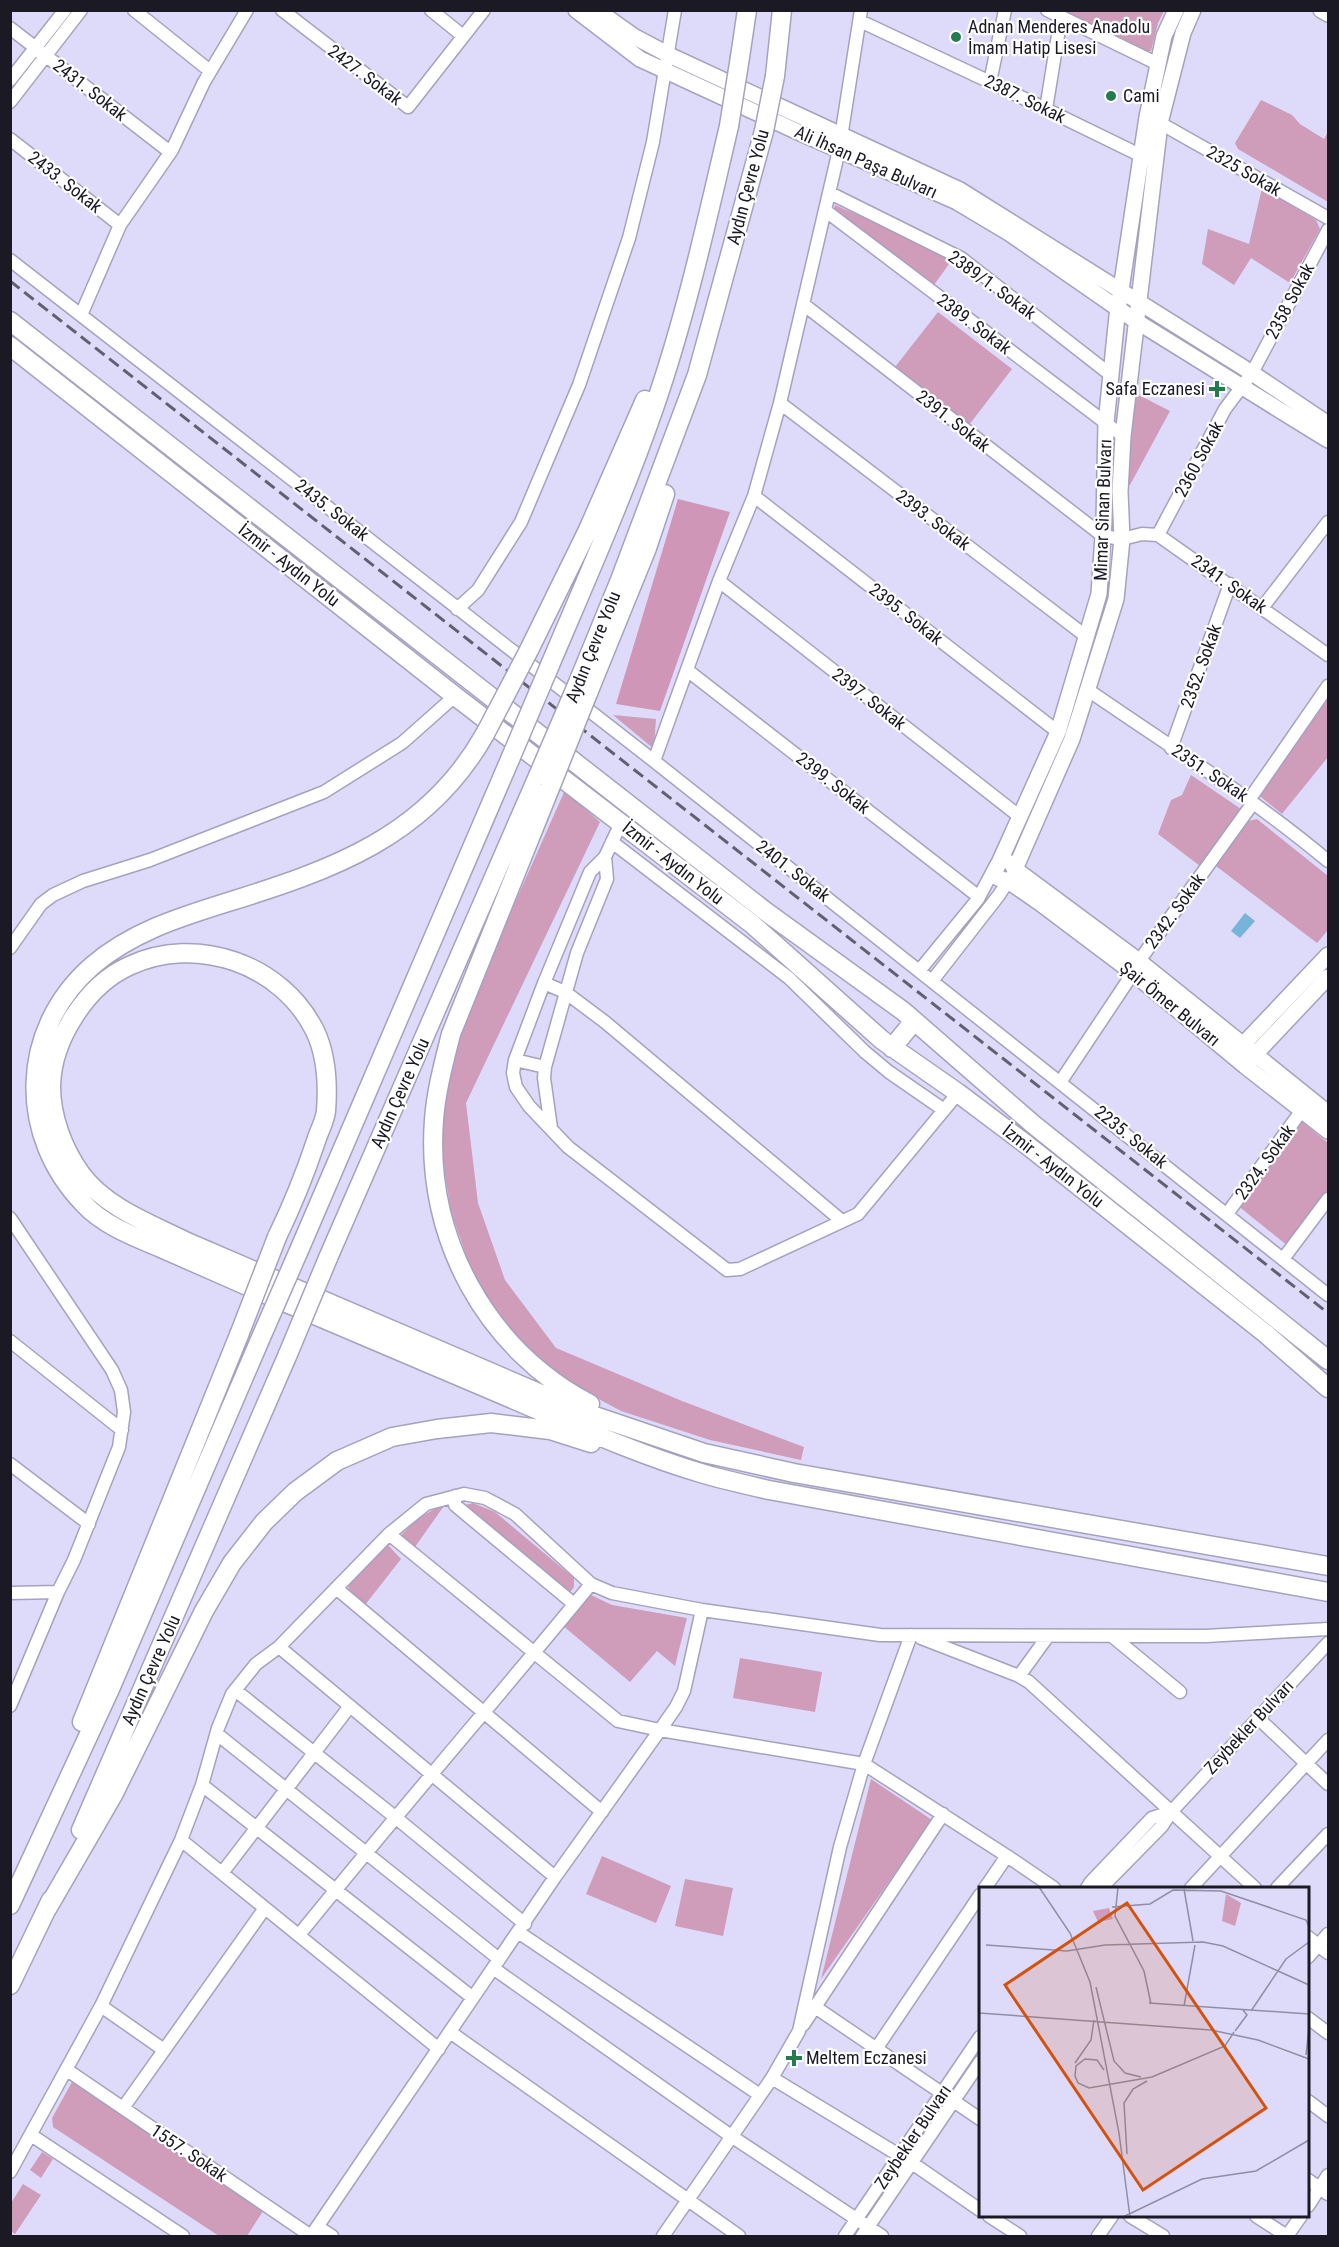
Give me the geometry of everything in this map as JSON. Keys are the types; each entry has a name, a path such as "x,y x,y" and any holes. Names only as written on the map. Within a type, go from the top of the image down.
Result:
{"highway":[{"name":"Aydın Çevre Yolu","path":"12,1901 110,1689 620,499 654,407 680,322 729,126 747,10"},
{"name":"Aydın Çevre Yolu","path":"10,1985 47,1909 328,1258 544,782 583,689 620,580 697,375 764,131 775,76 782,10"},
{"name":"İzmir - Aydın Yolu","path":"10,321 765,911 884,997 1034,1125 1329,1360"},
{"path":"680,322 587,532 529,650 470,762 438,798 407,824 368,850 326,869 171,920 122,943 90,968 62,1000 47,1028 37,1062 34,1099 41,1137 57,1172 86,1207 122,1231 246,1286 620,1444 703,1474"},
{"name":"İzmir - Aydın Yolu","path":"15,354 752,924 892,1048 958,1093 1266,1334 1328,1388"},
{"path":"544,782 451,1034 434,1119 434,1162 439,1201 458,1264 480,1303 510,1343 543,1375 582,1400 645,1434"},
{"path":"12,1901 116,1637 239,1335 277,1238 292,1205 326,1113 326,1070 315,1031 293,999 262,973 228,958 190,952 168,954 129,966 109,977 88,998 74,1016 63,1038 51,1084 53,1110 62,1142 82,1175 107,1200 137,1217 187,1242 583,1412 704,1453 794,1473 1329,1566"},
{"path":"862,1022 884,997"},
{"path":"892,1048 914,1021"},
{"path":"47,1909 113,1795 199,1622 232,1563 264,1522 287,1499 337,1461 392,1437 490,1423 550,1430 703,1474 769,1490 1329,1592"},
{"path":"1284,1559 1329,1557"}],"main road":[{"name":"Ali İhsan Paşa Bulvarı","path":"576,10 640,59 957,202 1009,233 1136,321"},
{"name":"Ali İhsan Paşa Bulvarı","path":"597,10 635,37 669,55 960,190 1138,301"},
{"name":"Mimar Sinan Bulvarı","path":"1081,687 1087,637 1099,594 1104,521 1106,423 1118,309 1141,156 1158,64 1164,36 1176,10"},
{"name":"Mimar Sinan Bulvarı","path":"1011,875 1116,599 1122,539 1120,492 1123,436 1160,123 1183,33 1193,10"},
{"path":"1321,10 1329,14"},
{"path":"1138,301 1329,424"},
{"path":"1136,321 1329,440"},
{"name":"Mimar Sinan Bulvarı","path":"996,865 1019,816 1065,736"},
{"name":"Şair Ömer Bulvarı","path":"996,865 1001,861 1008,861 1011,875 1136,967 1244,1055 1302,1110 1329,1131"},
{"path":"1244,1055 1329,955"},
{"path":"1244,1055 1329,977"},
{"name":"Şair Ömer Bulvarı","path":"1244,1055 1329,1113"}],"street":[{"path":"10,102 65,10"},
{"path":"10,80 41,52 81,10"},
{"path":"134,10 210,71"},
{"path":"81,315 120,225 170,152 210,71 247,10"},
{"name":"2427. Sokak","path":"282,10 408,107 484,10"},
{"path":"431,10 463,36"},
{"path":"457,609 478,590 521,522 579,385 629,238 653,142 675,10"},
{"path":"990,82 1005,10"},
{"path":"1047,10 1158,64"},
{"path":"654,761 719,581 753,496 780,403 839,150 860,16"},
{"name":"2387. Sokak","path":"860,16 1156,164"},
{"path":"1046,109 1061,17"},
{"name":"2431. Sokak","path":"10,28 170,152"},
{"name":"2325 Sokak","path":"1160,123 1329,218"},
{"name":"2433. Sokak","path":"10,139 120,225"},
{"name":"2389/1. Sokak","path":"830,193 962,258 1111,375"},
{"name":"2389. Sokak","path":"826,211 1123,436"},
{"name":"2358 Sokak","path":"1243,386 1329,230"},
{"name":"2435. Sokak","path":"10,260 654,761"},
{"name":"2391. Sokak","path":"803,304 1103,536"},
{"name":"2360 Sokak","path":"1158,535 1226,409 1243,386"},
{"name":"2393. Sokak","path":"780,403 1087,637"},
{"name":"2395. Sokak","path":"753,496 1065,736"},
{"path":"1082,522 1122,523 1142,534"},
{"path":"1262,608 1329,522"},
{"path":"1103,536 1122,539 1142,534 1158,535"},
{"name":"2341. Sokak","path":"1158,535 1329,655"},
{"name":"2397. Sokak","path":"719,581 1019,816"},
{"name":"2352. Sokak","path":"1171,748 1230,584"},
{"name":"2399. Sokak","path":"687,670 979,897"},
{"name":"2342. Sokak","path":"1061,1082 1136,967 1329,686"},
{"name":"2351. Sokak","path":"1081,687 1251,801 1329,861"},
{"path":"10,948 41,904 53,894 83,881 150,860 324,792 402,743 455,696"},
{"name":"2401. Sokak","path":"654,761 932,981"},
{"path":"621,823 605,857 590,872 544,982 515,1060 513,1073 516,1087 529,1106 568,1147 727,1270 740,1269 858,1214 958,1093"},
{"path":"612,842 789,978 865,1052 889,1072 944,1110"},
{"path":"552,1129 544,1078 545,1067 577,953 607,879 605,857"},
{"name":"Mimar Sinan Bulvarı","path":"920,971 979,897 996,865"},
{"name":"Mimar Sinan Bulvarı","path":"932,981 999,895 1011,875"},
{"name":"2235. Sokak","path":"932,981 1329,1295"},
{"path":"544,982 565,992 605,1022 842,1221"},
{"path":"515,1060 545,1067"},
{"name":"2324. Sokak","path":"1227,1214 1302,1110"},
{"path":"1283,1259 1329,1199"},
{"path":"10,1218 112,1370 121,1390 124,1412 119,1447 74,1560 58,1592 10,1706"},
{"path":"10,1341 122,1430"},
{"path":"10,1464 88,1524"},
{"path":"10,2172 101,2006 181,1840 202,1785 217,1734 235,1690 256,1664 279,1647 389,1534 426,1504 464,1494 485,1498 515,1514 591,1584 612,1593 702,1610 880,1635 1206,1636 1329,1629"},
{"path":"455,1496 455,1505 574,1604"},
{"path":"389,1534 618,1721 864,1764 1052,1887"},
{"path":"299,1935 431,1773 591,1584"},
{"path":"336,1588 602,1812"},
{"path":"10,1593 58,1592"},
{"path":"313,2233 555,1877 676,1707 684,1691 702,1610"},
{"path":"911,1635 1019,1676 1072,1719 1254,1887"},
{"path":"799,2031 840,1847 864,1764 911,1635"},
{"path":"1019,1676 1048,1636"},
{"path":"1112,1636 1180,1692"},
{"name":"Zeybekler Bulvarı","path":"1102,1887 1162,1826 1171,1812 1329,1643"},
{"path":"279,1647 555,1877"},
{"path":"235,1690 395,1817 521,1928 760,2095"},
{"path":"222,1873 350,1706"},
{"path":"1257,1718 1329,1784"},
{"path":"217,1734 366,1853 496,1963 730,2136 857,2219 865,2232 882,2236"},
{"path":"1192,1887 1329,1740"},
{"path":"202,1785 473,1998"},
{"name":"Zeybekler Bulvarı","path":"1088,1887 1112,1858 1152,1818 1171,1812"},
{"path":"663,2236 772,2078 799,2031 943,1814"},
{"path":"1278,1887 1329,1834"},
{"path":"181,1840 439,2049"},
{"path":"986,1887 1007,1856"},
{"path":"876,2049 979,1898"},
{"path":"123,2108 265,1908"},
{"path":"1309,1956 1329,1934"},
{"path":"1309,1938 1329,1953"},
{"path":"101,2006 164,2050"},
{"path":"815,2007 979,2118"},
{"path":"1309,2019 1329,2032"},
{"path":"450,2032 735,2235"},
{"name":"Zeybekler Bulvarı","path":"845,2236 979,2040"},
{"name":"Zeybekler Bulvarı","path":"865,2232 979,2065"},
{"name":"1557. Sokak","path":"67,2070 313,2233 332,2236"},
{"path":"772,2078 912,2163 979,2209"},
{"path":"1309,2102 1329,2116"},
{"path":"31,2136 183,2236"},
{"path":"1309,2205 1324,2191 1329,2175"},
{"path":"1309,2181 1324,2191"},
{"path":"991,2217 1020,2236"},
{"path":"1098,2236 1111,2217"},
{"path":"1132,2217 1163,2236"},
{"path":"1258,2217 1287,2236 1300,2217"}],"shaded area":[{"path":"1055,11 1164,11 1158,23 1151,51 1139,51"},
{"path":"1261,100 1292,115 1300,124 1324,139 1328,132 1328,202 1238,149 1235,143"},
{"path":"1262,188 1316,220 1320,229 1290,283 1251,258 1234,285 1202,264 1208,229 1249,244"},
{"path":"835,205 954,257 934,285 833,211"},
{"path":"938,312 1012,369 969,425 895,367"},
{"path":"1133,392 1170,411 1130,485 1127,484"},
{"path":"678,499 730,512 660,711 616,704"},
{"path":"1328,692 1328,757 1282,814 1256,793"},
{"path":"613,715 656,719 654,749"},
{"path":"1191,775 1241,809 1200,866 1158,834 1171,800 1182,795"},
{"path":"565,790 600,822 466,1103 478,1203 505,1280 556,1348 682,1401 804,1447 801,1460 710,1440 621,1411 567,1382 504,1325 475,1281 451,1212 445,1175 441,1135 445,1091 460,1037 493,952"},
{"path":"1257,819 1328,876 1328,930 1317,943 1216,866 1248,821"},
{"path":"1300,1120 1328,1143 1328,1194 1288,1246 1237,1205"},
{"path":"446,1503 415,1547 401,1535 418,1518"},
{"path":"473,1503 495,1512 574,1578 574,1587 567,1596 461,1506"},
{"path":"388,1545 401,1559 365,1605 350,1593 347,1582"},
{"path":"589,1594 612,1605 687,1618 675,1666 657,1651 630,1682 562,1625"},
{"path":"740,1658 822,1672 815,1712 733,1698"},
{"path":"871,1779 932,1820 821,1979"},
{"path":"602,1856 671,1886 656,1923 586,1894"},
{"path":"685,1879 733,1888 723,1936 675,1926"},
{"path":"76,2080 265,2208 247,2236 219,2236 53,2127 52,2118 72,2082"},
{"path":"42,2152 53,2159 41,2178 30,2170"},
{"path":"23,2184 41,2195 15,2234 11,2231 11,2203"}],"water":[{"path":"1245,913 1255,921 1240,938 1231,931"}],"railway":[{"path":"10,281 1328,1313"}],"place":[{"name":"Adnan Menderes Anadolu İmam Hatip Lisesi","path":"956,37"},
{"name":"Cami","path":"1111,96"},
{"name":"Safa Eczanesi","path":"1217,389"},
{"name":"Meltem Eczanesi","path":"794,2058"}]}
